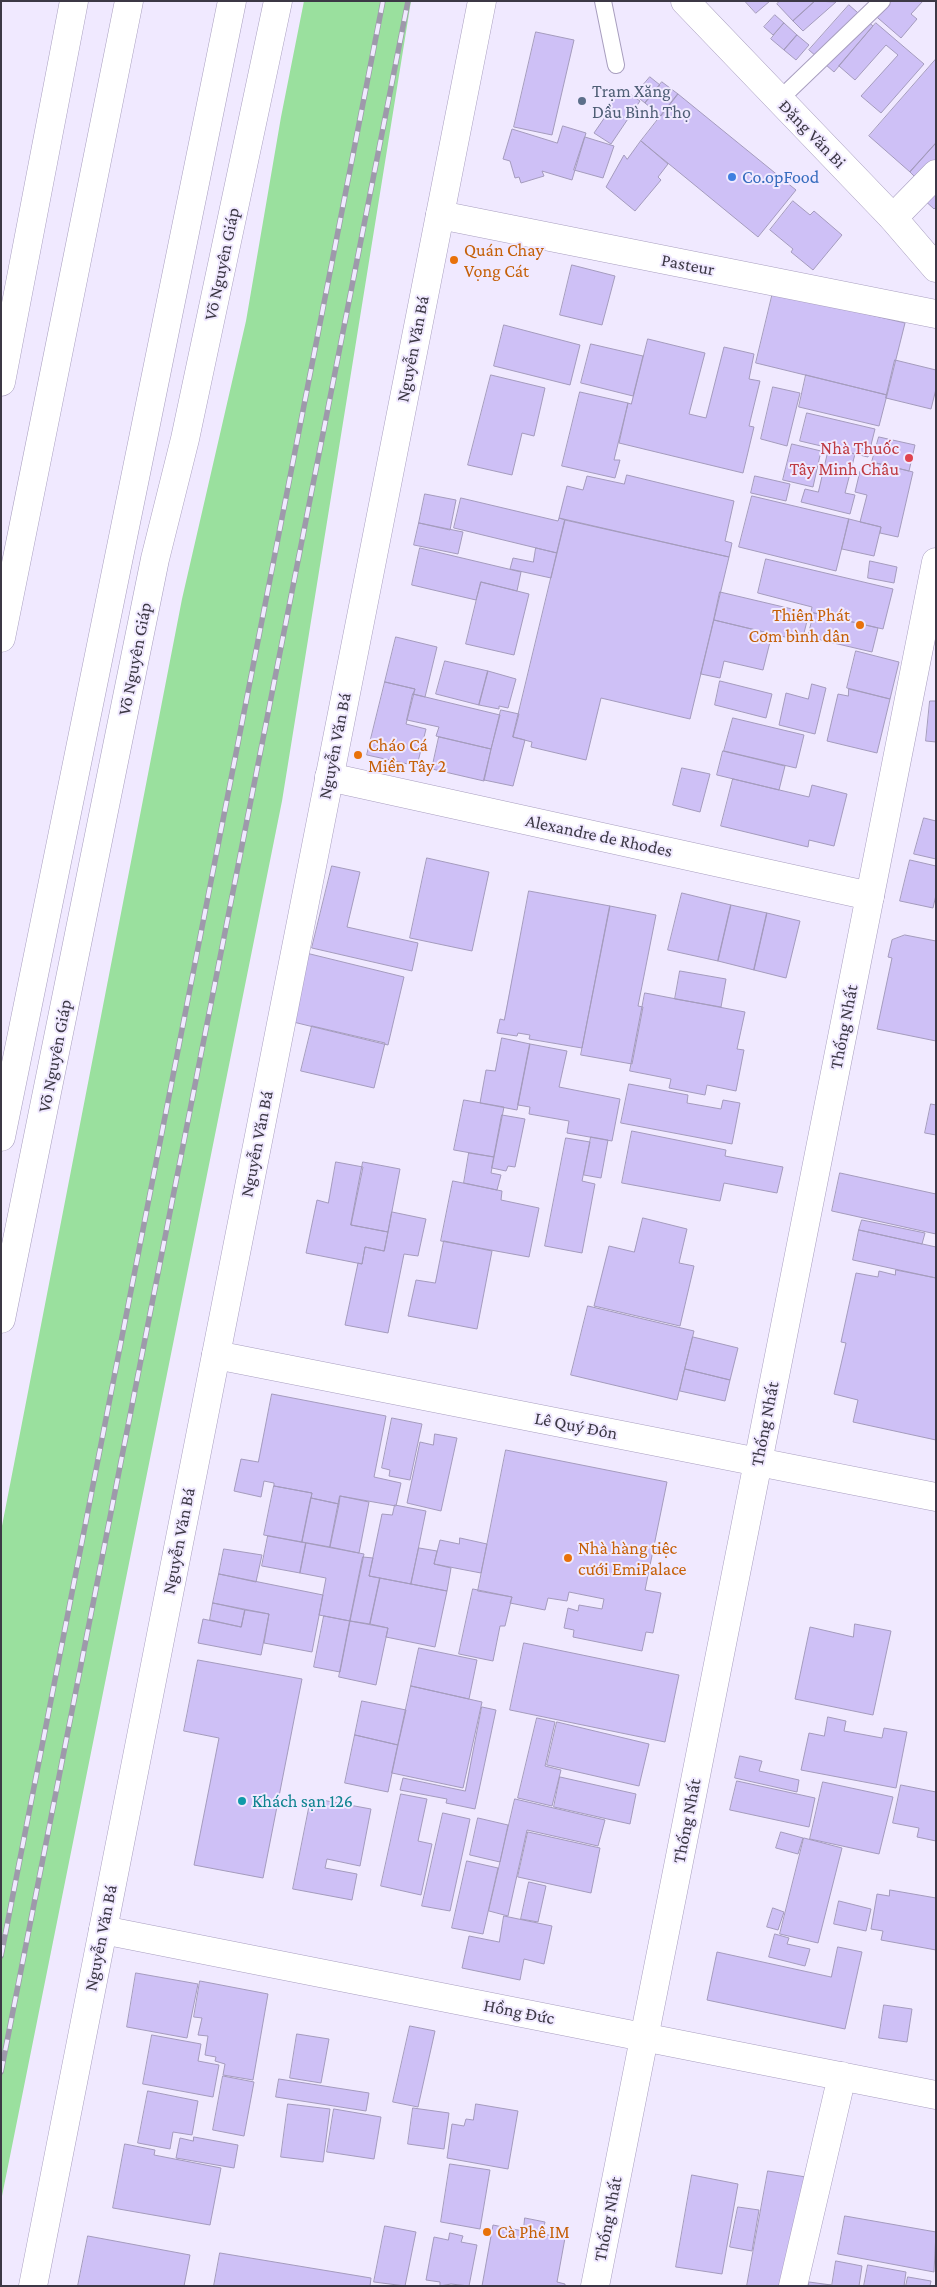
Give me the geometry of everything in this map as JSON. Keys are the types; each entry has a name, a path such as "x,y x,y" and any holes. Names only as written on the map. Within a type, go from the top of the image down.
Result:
{"main road":[{"path":"1,382 74,1"},
{"path":"1,638 129,1"},
{"name":"Võ Nguyên Giáp","path":"1,1138 232,1"},
{"name":"Võ Nguyên Giáp","path":"1,1319 155,559 189,420 278,1"},
{"name":"Nguyễn Văn Bá","path":"33,2286 482,1"},
{"name":"Đặng Văn Bi","path":"685,1 893,218 936,268"},
{"path":"893,218 936,174"},
{"name":"Pasteur","path":"440,215 936,314"},
{"name":"Thống Nhất","path":"595,2286 936,562"},
{"name":"Alexandre de Rhodes","path":"329,777 870,896"},
{"name":"Lê Quý Đôn","path":"216,1355 936,1497"},
{"name":"Hồng Đức","path":"103,1930 936,2095"},
{"path":"793,2286 842,2076"}],"lane":[{"path":"603,1 616,65"},
{"path":"779,100 882,1"}],"green space":[{"path":"304,1 411,1 282,801 1,2201 1,1531 182,599 246,321 281,117"}],"building":[{"path":"745,1 770,1 756,13"},
{"path":"780,1 815,1 793,21 777,4"},
{"path":"815,1 836,2 803,31 793,21"},
{"path":"880,1 923,1 911,14 917,19 901,38 871,12"},
{"path":"849,5 873,26 834,72 809,50"},
{"path":"775,15 784,23 773,35 764,27"},
{"path":"784,23 797,35 784,50 771,39"},
{"path":"876,23 924,64 881,113 861,96 898,55 886,45 855,80 839,66"},
{"path":"536,32 574,40 552,135 514,127"},
{"path":"797,35 809,45 796,60 784,50"},
{"path":"936,59 936,143 910,172 869,136"},
{"path":"650,77 660,85 645,103 635,95"},
{"path":"662,82 678,94 661,116 645,103"},
{"path":"621,88 640,101 611,144 594,133 605,117 602,115"},
{"name":"Co.opFood","path":"678,94 796,190 758,237 641,141"},
{"path":"563,126 586,133 572,180 542,171 544,176 521,183 519,177 515,178 510,161 503,159 512,129 557,143"},
{"path":"585,137 614,146 603,178 574,170"},
{"path":"641,141 668,164 658,177 661,180 635,211 606,187 624,155 627,159"},
{"path":"936,143 936,166 921,183 910,172"},
{"path":"936,181 936,207 934,209 921,197"},
{"path":"793,201 810,215 814,211 842,235 813,270 791,252 793,249 770,230"},
{"path":"572,265 615,276 602,325 560,315"},
{"path":"773,292 905,323 887,395 756,363"},
{"path":"504,325 580,345 570,385 494,366"},
{"path":"648,339 705,353 689,414 706,418 724,347 754,354 749,379 760,381 749,426 754,427 743,473 619,443 628,403 631,404"},
{"path":"591,344 643,356 633,396 581,383"},
{"path":"895,360 936,370 936,389 931,409 886,398"},
{"path":"491,375 545,388 534,436 522,433 512,475 468,465"},
{"path":"806,375 887,395 879,426 799,407"},
{"path":"773,387 800,393 787,446 761,439"},
{"path":"580,392 628,403 614,460 620,460 615,478 562,466"},
{"path":"807,413 875,429 868,457 800,441"},
{"path":"879,437 915,445 909,471 872,462"},
{"path":"792,444 821,451 813,487 783,480"},
{"path":"829,448 855,454 845,493 855,495 850,514 801,502 805,489 818,492"},
{"path":"872,462 913,472 898,537 880,533 881,527 860,522 867,495 855,492 860,471 869,473"},
{"path":"627,475 734,501 725,541 732,543 729,557 559,518 567,486 583,490 587,476 624,484"},
{"path":"755,476 790,484 786,501 751,493"},
{"path":"425,494 456,500 450,530 419,523"},
{"path":"752,496 849,519 836,571 739,547"},
{"path":"461,498 558,521 559,518 565,520 557,553 454,528"},
{"path":"849,519 881,527 874,556 842,549"},
{"path":"565,520 729,557 690,719 601,698 586,760 531,747 532,742 513,737"},
{"path":"419,523 463,532 458,554 414,545"},
{"path":"420,548 521,572 517,591 481,582 476,600 412,585"},
{"path":"536,548 557,553 551,578 510,569 513,558 533,562"},
{"path":"766,559 893,589 883,629 814,613 811,612 812,607 758,593"},
{"path":"870,561 897,567 894,583 868,578"},
{"path":"481,582 529,594 514,655 466,644"},
{"path":"720,592 809,613 802,641 714,620"},
{"path":"814,613 878,628 872,652 808,637"},
{"path":"714,620 772,634 763,670 724,661 720,678 701,674"},
{"path":"396,637 437,647 425,697 413,694 415,689 385,682"},
{"path":"856,651 899,662 890,699 847,688"},
{"path":"445,661 488,671 479,705 436,694"},
{"path":"488,671 516,679 508,708 499,706 499,709 479,705"},
{"path":"720,681 772,694 766,718 715,705"},
{"path":"385,682 415,689 406,724 426,729 417,766 367,755"},
{"path":"812,684 826,688 815,734 779,725 786,693 808,699"},
{"path":"849,689 890,699 877,753 827,741 838,694 848,696"},
{"path":"413,694 500,715 491,749 436,736 439,727 407,720"},
{"path":"930,701 936,701 936,742 926,741"},
{"path":"501,710 519,714 513,737 525,740 513,786 484,780"},
{"path":"733,718 804,735 796,768 724,751"},
{"path":"439,737 491,749 484,781 432,769"},
{"path":"723,751 785,766 779,790 717,775"},
{"path":"682,768 710,774 700,812 673,805"},
{"path":"733,779 809,797 812,785 847,794 834,846 809,840 808,847 721,826"},
{"path":"924,818 936,821 936,859 914,854"},
{"path":"427,858 489,872 472,951 410,938"},
{"path":"910,860 936,866 936,895 933,908 900,901"},
{"path":"332,866 360,872 347,927 418,943 412,971 312,948"},
{"path":"529,891 610,906 582,1048 529,1039 530,1035 518,1033 517,1036 497,1033 500,1019 504,1020"},
{"path":"682,893 731,905 718,961 668,950"},
{"path":"731,905 767,913 754,970 718,961"},
{"path":"610,906 656,915 638,1006 643,1007 632,1064 581,1055"},
{"path":"767,913 800,921 786,978 754,970"},
{"path":"905,935 936,941 936,1041 877,1029 892,958 888,957 892,940"},
{"path":"302,952 404,977 388,1045 285,1020"},
{"path":"680,971 726,979 721,1007 675,999"},
{"path":"645,993 745,1012 737,1049 744,1050 736,1091 707,1085 705,1095 669,1088 671,1079 630,1071"},
{"path":"312,1026 385,1043 374,1088 301,1071"},
{"path":"502,1038 530,1044 517,1110 480,1103 486,1070 495,1071"},
{"path":"530,1044 567,1051 559,1087 620,1099 612,1141 567,1133 569,1121 529,1114 530,1107 518,1105"},
{"path":"629,1084 688,1095 687,1103 721,1109 723,1100 740,1103 732,1144 621,1123"},
{"path":"464,1100 504,1107 494,1157 454,1150"},
{"path":"931,1104 936,1105 936,1135 925,1133"},
{"path":"502,1115 525,1119 515,1167 508,1166 506,1171 492,1168"},
{"path":"632,1131 726,1150 725,1156 783,1167 777,1193 724,1183 720,1201 622,1183"},
{"path":"591,1137 608,1140 601,1178 584,1175"},
{"path":"566,1138 590,1142 582,1181 595,1184 582,1253 545,1246"},
{"path":"469,1153 494,1157 491,1173 501,1175 497,1190 464,1183"},
{"path":"336,1162 363,1167 351,1225 388,1232 384,1251 365,1247 362,1264 306,1253 317,1200 328,1203"},
{"path":"363,1162 400,1169 388,1232 351,1225"},
{"path":"840,1173 936,1194 936,1234 832,1211"},
{"path":"453,1181 502,1191 501,1200 539,1208 529,1257 441,1241"},
{"path":"392,1212 426,1219 418,1256 404,1254 388,1333 345,1325 358,1263 362,1264 365,1247 384,1251"},
{"path":"643,1218 687,1229 679,1263 694,1266 680,1326 594,1306 609,1246 634,1252"},
{"path":"862,1220 925,1233 922,1244 859,1230"},
{"path":"859,1230 936,1247 936,1278 853,1260"},
{"path":"444,1241 492,1251 477,1329 408,1316 416,1280 435,1283"},
{"path":"896,1270 936,1278 936,1440 853,1422 858,1400 834,1394 846,1343 841,1342 856,1273 878,1277 879,1271 895,1275"},
{"path":"588,1306 694,1331 677,1400 571,1375"},
{"path":"693,1337 738,1348 730,1380 685,1369"},
{"path":"685,1369 730,1380 725,1401 680,1391"},
{"path":"272,1394 386,1416 374,1477 401,1483 396,1506 340,1496 339,1504 311,1498 312,1493 274,1486 274,1483 264,1481 261,1497 234,1491 241,1459 258,1462"},
{"path":"392,1418 422,1424 410,1480 389,1476 390,1470 382,1468"},
{"path":"435,1434 457,1438 441,1511 407,1503 420,1442 433,1445"},
{"name":"Nhà hàng tiệc cưới EmiPalace","path":"506,1450 667,1482 645,1590 661,1593 653,1633 646,1632 642,1651 573,1637 574,1630 564,1628 568,1608 578,1611 579,1605 602,1609 604,1599 569,1592 567,1601 548,1598 545,1610 510,1603 512,1597 478,1591"},
{"path":"274,1486 312,1493 302,1542 264,1535"},
{"path":"340,1496 369,1502 359,1553 330,1547"},
{"path":"311,1498 339,1504 330,1547 302,1542"},
{"path":"395,1505 426,1511 411,1584 369,1576 382,1514 392,1515"},
{"path":"268,1536 306,1543 300,1573 262,1566"},
{"path":"460,1538 487,1544 481,1573 434,1564 440,1540 459,1544"},
{"path":"306,1543 364,1554 350,1621 319,1615 326,1578 300,1573"},
{"path":"419,1548 437,1551 434,1564 451,1568 447,1591 411,1584"},
{"path":"224,1549 262,1555 256,1582 219,1574"},
{"path":"363,1557 373,1558 369,1576 380,1578 370,1624 350,1621"},
{"path":"219,1574 323,1595 312,1652 264,1643 269,1614 213,1603"},
{"path":"380,1578 447,1591 435,1647 386,1637 388,1628 370,1624"},
{"path":"473,1589 512,1597 505,1626 500,1626 493,1661 459,1654"},
{"path":"213,1603 245,1610 241,1627 210,1620"},
{"path":"245,1610 269,1614 261,1655 198,1643 203,1619 241,1627"},
{"path":"324,1616 350,1621 340,1672 314,1667"},
{"path":"350,1621 388,1628 376,1685 339,1677"},
{"path":"855,1624 891,1631 873,1715 795,1699 810,1627 853,1637"},
{"path":"524,1643 679,1675 665,1742 510,1710"},
{"path":"419,1648 477,1660 469,1699 411,1686"},
{"name":"Khách sạn 126","path":"198,1660 302,1679 263,1878 194,1865 219,1738 184,1731"},
{"path":"411,1686 482,1702 463,1788 392,1773"},
{"path":"362,1701 406,1710 398,1745 355,1735"},
{"path":"482,1707 496,1710 475,1809 446,1803 447,1799 400,1790 403,1778 465,1791"},
{"path":"828,1717 846,1721 844,1731 882,1738 884,1728 907,1732 896,1788 801,1770 809,1733 824,1736"},
{"path":"537,1718 555,1722 545,1766 561,1770 552,1806 518,1798"},
{"path":"557,1722 649,1744 639,1786 547,1765"},
{"path":"355,1735 398,1745 388,1792 345,1783"},
{"path":"740,1756 762,1761 759,1771 799,1780 797,1792 735,1778"},
{"path":"560,1777 636,1794 630,1824 554,1807"},
{"path":"737,1781 815,1798 809,1827 730,1810"},
{"path":"823,1782 893,1797 879,1854 810,1839"},
{"path":"901,1785 936,1792 936,1841 917,1837 919,1828 893,1823"},
{"path":"401,1794 427,1799 418,1841 432,1844 421,1895 381,1886"},
{"path":"311,1798 371,1809 360,1866 327,1859 325,1868 357,1874 352,1900 293,1889"},
{"path":"515,1799 605,1820 598,1846 527,1830 508,1916 489,1911"},
{"path":"443,1813 470,1819 450,1911 422,1906"},
{"path":"478,1818 508,1825 500,1862 470,1855"},
{"path":"528,1832 600,1848 591,1893 518,1877"},
{"path":"781,1832 803,1838 798,1854 776,1848"},
{"path":"804,1838 842,1848 818,1943 780,1934"},
{"path":"467,1861 498,1868 483,1934 452,1928"},
{"path":"529,1882 546,1886 538,1922 521,1919"},
{"path":"890,1890 936,1898 936,1950 881,1940 883,1931 871,1929 877,1894 889,1896"},
{"path":"839,1901 871,1909 866,1931 834,1924"},
{"path":"773,1908 784,1912 778,1930 767,1927"},
{"path":"504,1916 552,1926 544,1964 524,1959 520,1980 462,1968 469,1936 499,1942"},
{"path":"775,1934 789,1938 787,1944 810,1949 805,1966 769,1957"},
{"path":"838,1947 862,1952 845,2029 707,2000 717,1952 831,1977"},
{"path":"136,1973 198,1984 187,2038 127,2027"},
{"path":"200,1981 268,1994 253,2080 223,2075 225,2064 215,2061 216,2057 205,2055 208,2036 198,2035 202,2018 194,2017"},
{"path":"884,2005 912,2009 907,2042 879,2038"},
{"path":"410,2026 435,2031 418,2107 393,2102"},
{"path":"297,2034 329,2039 321,2083 290,2078"},
{"path":"152,2035 201,2044 198,2061 219,2065 213,2097 143,2084"},
{"path":"223,2076 254,2082 244,2136 213,2130"},
{"path":"279,2079 369,2093 366,2111 276,2097"},
{"path":"148,2091 198,2101 192,2135 173,2132 170,2149 138,2143"},
{"path":"288,2104 330,2109 323,2162 281,2157"},
{"path":"476,2104 518,2111 508,2169 447,2158 452,2124 464,2126 466,2119 473,2120"},
{"path":"413,2108 449,2113 444,2149 408,2144"},
{"path":"334,2109 381,2117 374,2159 327,2152"},
{"path":"194,2137 238,2145 234,2168 176,2158 180,2138 193,2141"},
{"path":"125,2144 155,2150 154,2155 221,2168 210,2225 113,2208"},
{"path":"450,2164 490,2170 480,2229 441,2222"},
{"path":"768,2171 806,2177 786,2286 747,2286"},
{"path":"692,2175 738,2184 722,2274 676,2267"},
{"path":"738,2207 759,2210 752,2251 730,2247"},
{"path":"845,2216 936,2232 934,2272 838,2254"},
{"path":"525,2218 545,2222 542,2234 565,2238 557,2282 565,2284 565,2286 482,2286 493,2225 523,2231"},
{"path":"385,2226 416,2232 405,2286 374,2282"},
{"path":"450,2233 463,2236 461,2242 477,2245 469,2286 451,2284 440,2286 440,2282 426,2280 434,2237 448,2240"},
{"path":"88,2236 190,2255 184,2286 78,2286"},
{"path":"220,2253 371,2278 370,2286 214,2286"},
{"path":"836,2261 862,2266 859,2286 832,2286"},
{"path":"868,2265 906,2272 904,2286 864,2286"},
{"path":"908,2277 931,2281 930,2286 906,2286"},
{"path":"809,2282 831,2285 809,2286"}],"railway":[{"path":"1,1956 383,1"},
{"path":"1,2072 408,1"}],"place":[{"name":"Trạm Xăng Dầu Bình Thọ","path":"582,101"},
{"name":"Co.opFood","path":"732,177"},
{"name":"Quán Chay Vọng Cát","path":"454,260"},
{"name":"Nhà Thuốc Tây Minh Châu","path":"909,458"},
{"name":"Thiên Phát Cơm bình dân","path":"860,625"},
{"name":"Cháo Cá Miền Tây 2","path":"358,755"},
{"name":"Nhà hàng tiệc cưới EmiPalace","path":"568,1558"},
{"name":"Khách sạn 126","path":"242,1801"},
{"name":"Cà Phê IM","path":"487,2232"}]}
